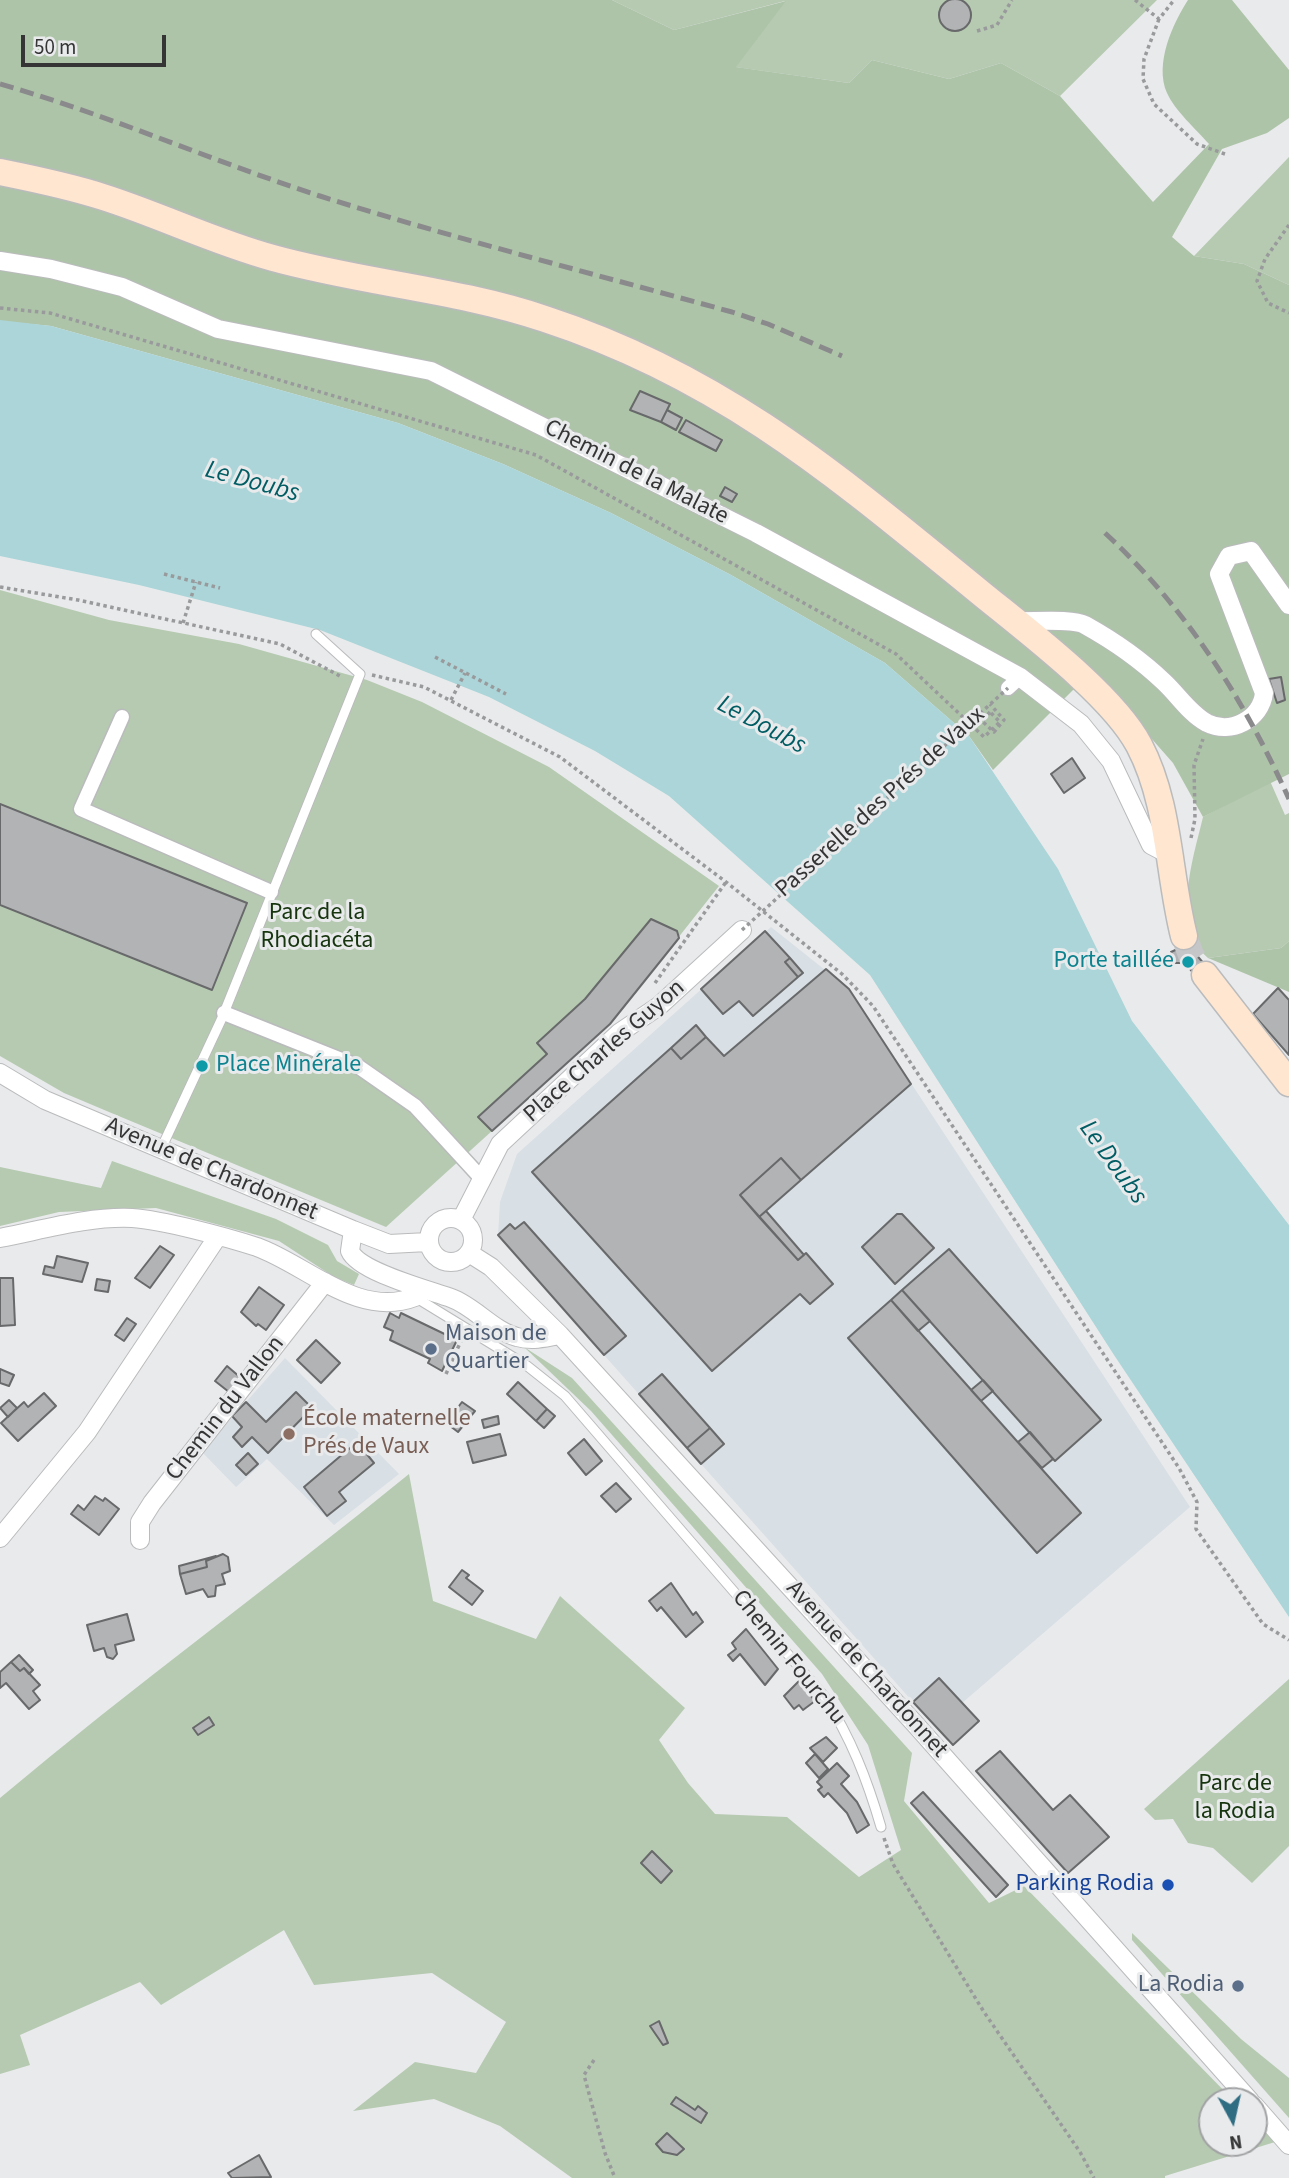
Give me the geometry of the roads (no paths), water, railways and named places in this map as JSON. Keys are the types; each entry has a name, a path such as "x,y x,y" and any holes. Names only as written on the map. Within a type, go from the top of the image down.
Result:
{"main road":[{"path":"0,172 103,197 267,257 482,300 544,318 635,352 711,391 796,445 1015,621 1124,719 1148,764 1170,855 1175,897 1184,936"},
{"path":"1205,975 1289,1083"}],"street":[{"name":"Chemin de la Malate","path":"0,261 51,269 122,287 218,330 431,371 756,533 1081,724 1098,743 1121,779 1151,845 1170,855"},
{"path":"1015,621 1082,623 1149,668 1208,723 1220,727 1243,723 1259,710 1264,694 1219,574 1222,565 1229,556 1251,551 1289,606"},
{"path":"122,717 81,809 271,892"},
{"name":"Place Charles Guyon","path":"461,1220 500,1144 620,1032 659,1006 742,930"},
{"path":"224,1013 359,1068 415,1106 483,1180"},
{"name":"Avenue de Chardonnet","path":"0,1073 46,1100 353,1230 389,1244 428,1242"},
{"path":"0,1238 94,1220 133,1218 218,1236 259,1248 324,1282 368,1300 406,1301 416,1293"},
{"path":"441,1220 461,1220 471,1230 473,1238 469,1253 457,1261 449,1262 435,1256 428,1242 431,1229 441,1220"},
{"path":"353,1230 350,1251 352,1256 416,1293 454,1299 515,1337 542,1339 559,1335"},
{"path":"0,1538 88,1432 218,1236"},
{"name":"Avenue de Chardonnet","path":"469,1253 491,1267 559,1335 915,1724 1238,2087"},
{"name":"Chemin du Vallon","path":"140,1540 140,1522 152,1503 324,1282"},
{"path":"1268,2121 1289,2145"}],"lane":[{"path":"161,1149 224,1013 360,674 316,634"},
{"name":"Chemin Fourchu","path":"416,1293 526,1364 565,1396 824,1696 849,1735 865,1770 881,1827"}],"water":[{"name":"Le Doubs","path":"0,320 51,326 398,423 503,464 611,513 731,575 885,663 969,736 1058,869 1132,1021 1289,1225 1289,1617 1114,1355 870,975 669,796 595,751 489,697 320,630 139,585 0,556"}],"tunnel":[{"path":"1184,936 1191,955 1205,975"}],"railway":[{"path":"0,84 41,96 320,196 474,242 732,312 768,324 842,356"},
{"path":"1105,533 1162,592 1210,657 1253,726 1289,799"}],"place":[{"name":"Porte taillée","path":"1188,962"},
{"name":"Place Minérale","path":"202,1066"},
{"name":"Maison de Quartier","path":"431,1349"},
{"name":"École maternelle Prés de Vaux","path":"289,1434"},
{"name":"Parking Rodia","path":"1168,1885"},
{"name":"La Rodia","path":"1238,1986"}],"park label":[{"name":"Parc de la Rhodiacéta","path":"317,928"},
{"name":"Parc de la Rodia","path":"1235,1799"}]}
